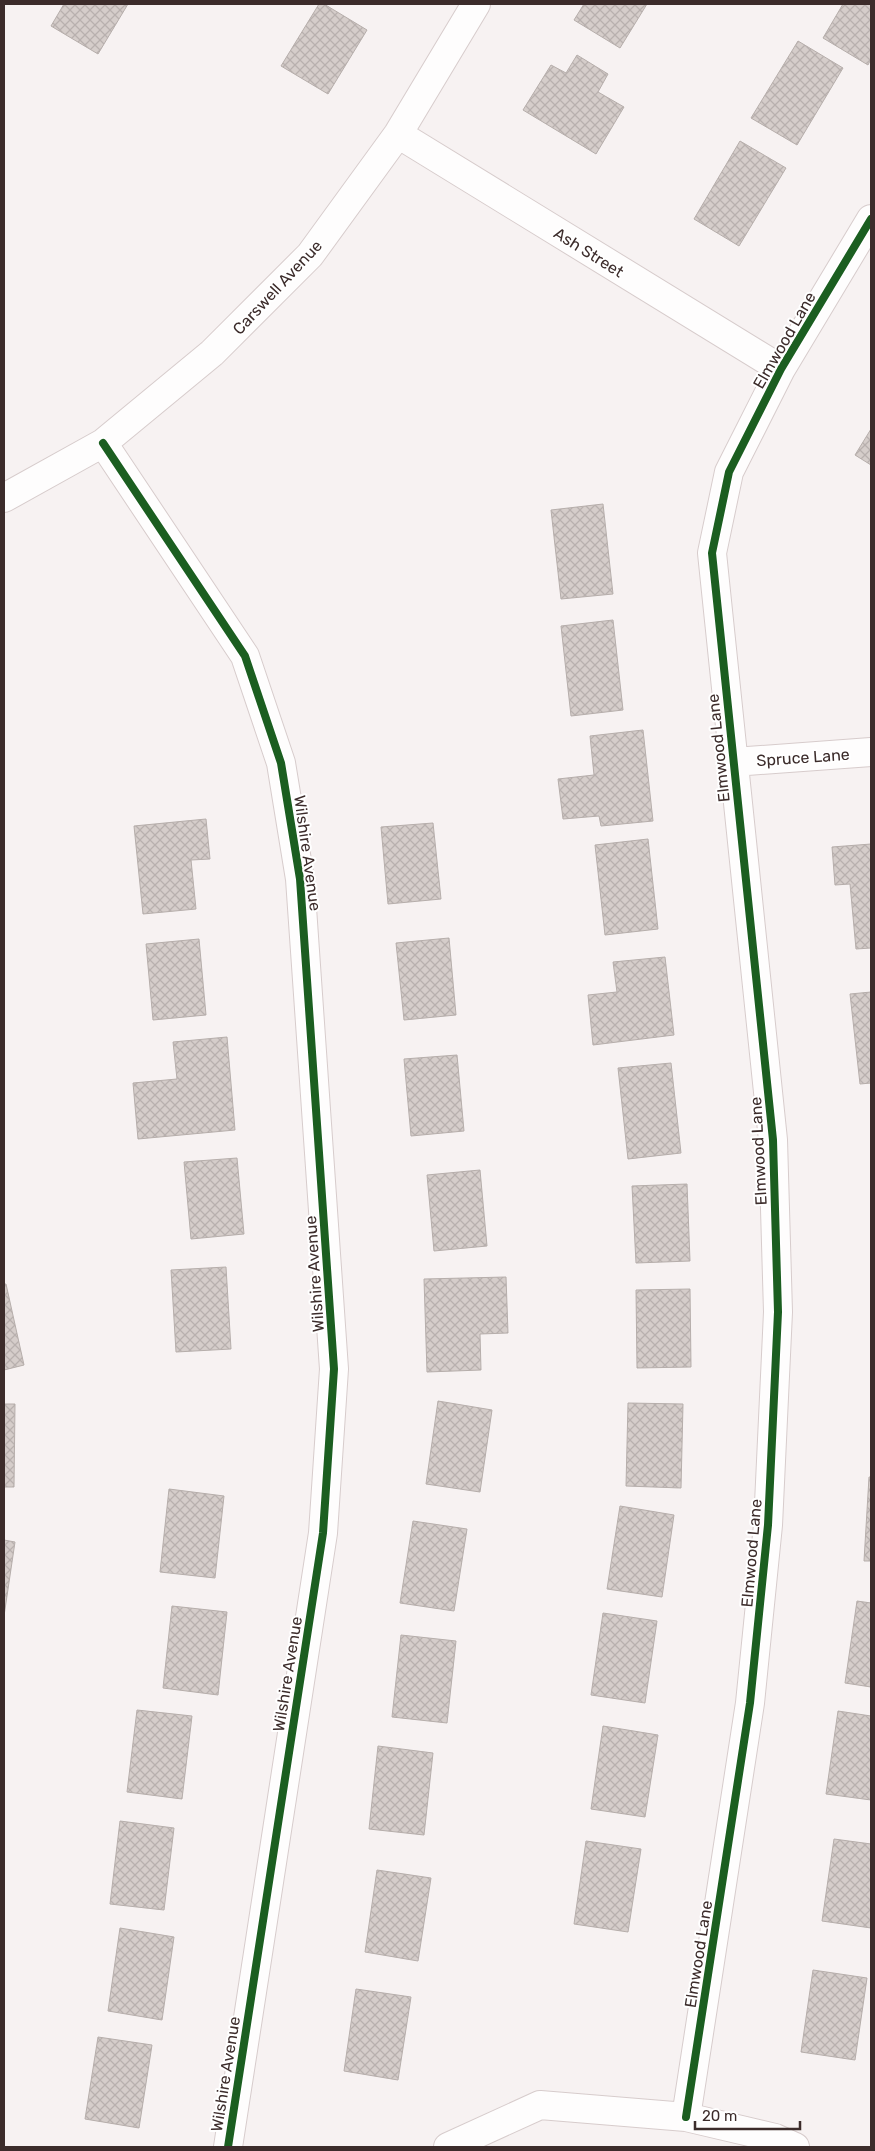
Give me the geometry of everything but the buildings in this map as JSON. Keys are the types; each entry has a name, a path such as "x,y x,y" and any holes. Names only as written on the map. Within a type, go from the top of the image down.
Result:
{"street":[{"name":"Carswell Avenue","path":"4,498 103,443 212,353 310,256 398,134 476,4"},
{"name":"Ash Street","path":"398,134 781,369"},
{"name":"Elmwood Lane","path":"686,2117 750,1703 768,1525 778,1312 773,1140 712,553 728,472 781,369 871,219"},
{"name":"Wilshire Avenue","path":"103,443 245,656 281,764 300,878 334,1369 330,1446 323,1533 228,2147"},
{"name":"Spruce Lane","path":"734,762 871,752"},
{"path":"448,2147 540,2105 686,2117 774,2138 795,2147"}],"cycle path":[{"path":"686,2117 750,1703 768,1525 778,1312 773,1140 712,553 729,472 781,369 871,219"},
{"path":"103,443 245,656 281,763 300,879 334,1369 323,1533 228,2147"}]}
